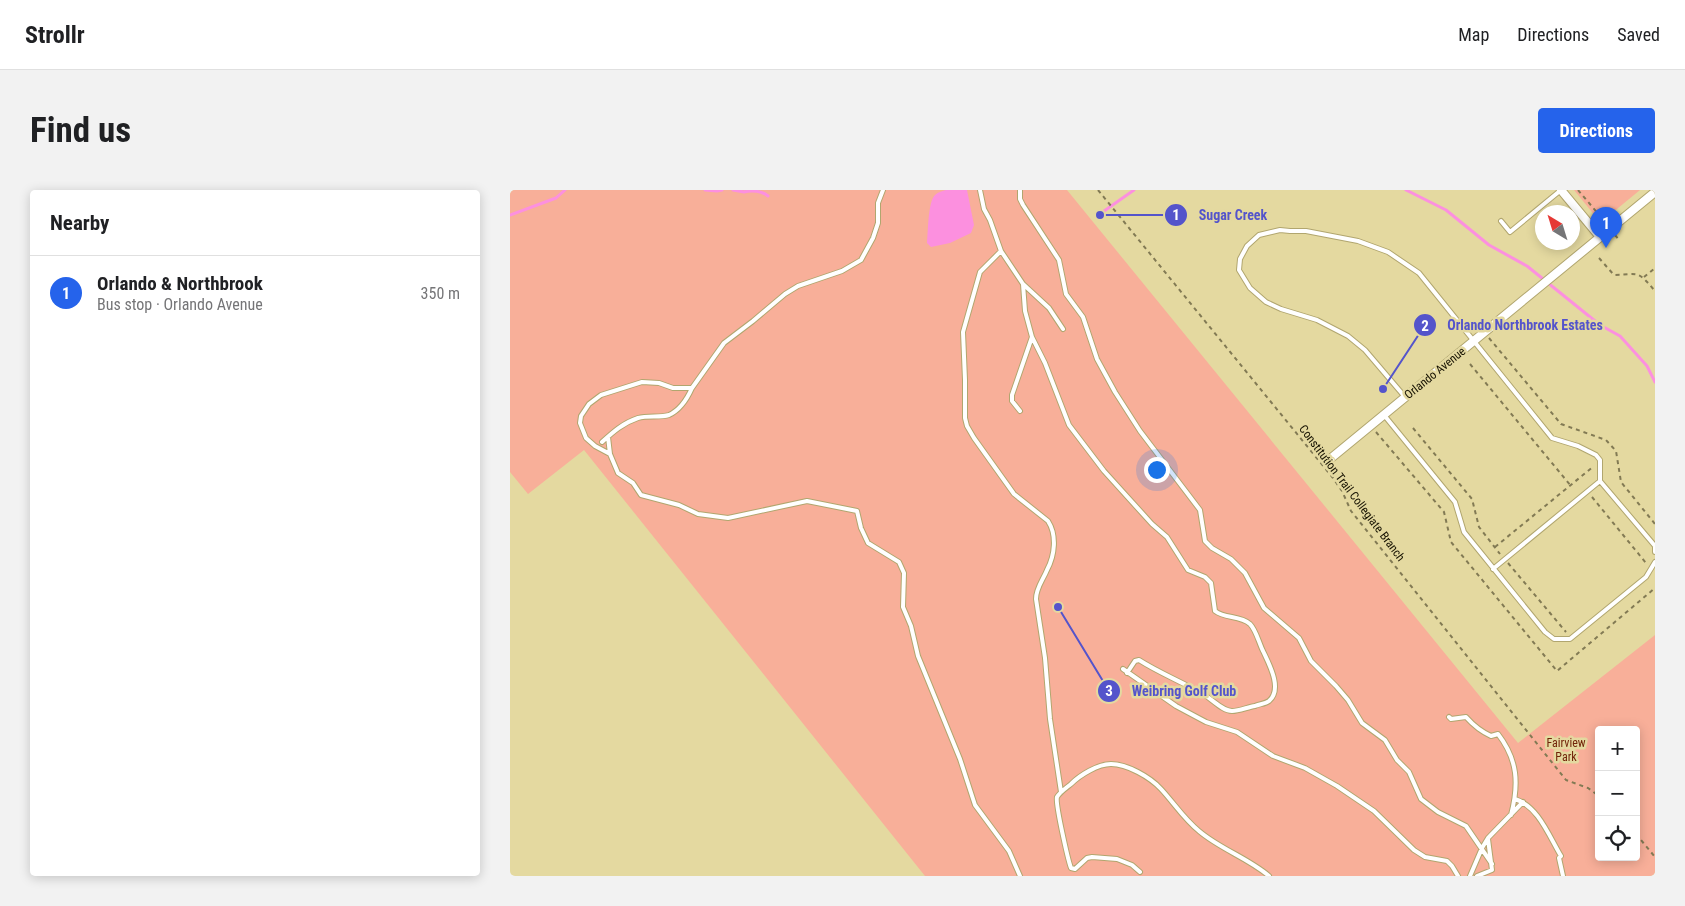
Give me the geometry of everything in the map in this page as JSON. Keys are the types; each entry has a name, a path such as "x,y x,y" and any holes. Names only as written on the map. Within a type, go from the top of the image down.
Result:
{"street":[{"path":"1561,190 1600,237"},
{"name":"Orlando Avenue","path":"1330,459 1655,192"}],"lane":[{"path":"602,442 623,424 639,418 669,415 688,396 724,343 785,294 798,286 842,271 861,260 873,238 878,222 878,203 883,190"},
{"path":"980,190 984,209 995,232 1001,251 1023,284 1049,308 1063,329"},
{"path":"1020,190 1020,199 1023,205 1059,260 1066,294 1083,317 1097,359 1140,431 1200,510 1205,541 1212,548 1231,558 1245,573 1264,608 1299,638 1311,661 1336,686 1352,706 1362,723 1385,740 1392,753 1409,772 1422,799 1438,812 1466,826 1492,864"},
{"path":"1501,221 1510,232 1561,190"},
{"path":"1405,398 1365,350 1348,336 1317,320 1281,309 1266,302 1250,288 1239,270 1240,258 1247,246 1259,235 1280,230 1306,231 1358,241 1388,252 1419,273 1552,438 1596,454 1600,460 1600,481 1655,546 1655,552"},
{"path":"1001,251 980,272 964,325 962,344 965,380 965,418 974,438 1014,494 1048,521 1052,527 1054,544 1052,555 1049,568 1036,593 1036,599 1040,619 1050,719 1061,792"},
{"path":"1023,284 1025,311 1032,337 1045,363 1069,425 1104,471 1152,524 1167,537 1188,570 1205,577 1211,583 1215,611 1219,614 1246,620 1252,626 1272,672 1275,684 1274,694 1266,702 1233,711 1226,710 1192,688 1139,660 1135,662 1127,673"},
{"path":"1020,411 1012,401 1012,395 1032,337"},
{"path":"610,454 595,446 586,438 583,431 580,423 581,416 589,404 601,395 642,382 673,388 692,388"},
{"path":"1384,415 1455,502 1464,532 1545,632 1554,639 1570,639 1646,577 1652,570 1655,562"},
{"path":"608,436 610,454 618,473 633,483 642,496 679,505 698,514 728,518 807,502 857,511 861,528 868,543 899,562 904,573 903,607 911,626 918,656 960,758 975,805 1009,851 1020,876"},
{"path":"1493,569 1600,481"},
{"path":"1123,669 1176,706 1206,722 1237,732 1274,756 1305,768 1337,786 1374,811 1414,850 1425,857 1447,861 1458,876"},
{"path":"1449,717 1451,719 1466,717 1482,732 1492,736 1498,734 1507,746 1513,759 1515,799 1511,815"},
{"path":"1140,872 1132,865 1117,859 1092,857 1086,858 1076,868 1072,869 1056,800 1061,792 1080,776 1093,769 1110,764 1128,768 1148,777 1171,800 1182,816 1199,831 1214,843 1247,860 1269,876"},
{"path":"1515,799 1531,807 1561,856 1558,858 1563,876"},
{"path":"1470,876 1488,838 1523,802"},
{"path":"1488,838 1493,876"},
{"path":"1477,876 1492,870"}],"path":[{"name":"Constitution Trail Collegiate Branch","path":"1098,190 1333,478 1351,511 1566,780 1588,788 1595,793"},
{"path":"1578,190 1620,241"},
{"path":"1599,258 1614,274 1636,273 1644,277 1655,291"},
{"path":"1644,277 1655,268"},
{"path":"1484,332 1560,424 1606,440 1616,451 1620,482 1655,524"},
{"path":"1470,364 1571,486"},
{"path":"1414,428 1472,499 1479,527 1570,639"},
{"path":"1496,547 1600,460"},
{"path":"1589,490 1592,497 1652,570"},
{"path":"1640,839 1655,857"}],"green space":[{"name":"Fairview Park","path":"510,190 1067,190 1518,743 1655,635 1655,876 925,876 584,450 528,494 510,472"},
{"path":"1574,190 1640,190 1606,218 1596,217"}],"shaded area":[{"path":"946,190 967,190 974,225 971,233 950,243 931,247 927,243 931,204 935,195"}],"waterway":[{"path":"510,215 556,198 565,190"},
{"path":"705,190 722,190"},
{"path":"733,190 744,192 757,191 768,196"},
{"path":"1097,216 1134,190"},
{"path":"1406,190 1446,210 1489,245 1527,266 1600,325 1620,336 1647,366 1655,382"}],"place":[{"name":"Sugar Creek","path":"1100,215"},
{"name":"Orlando & Northbrook","path":"1606,248"},
{"name":"Orlando Northbrook Estates","path":"1383,389"},
{"name":"Weibring Golf Club","path":"1058,607"}]}
